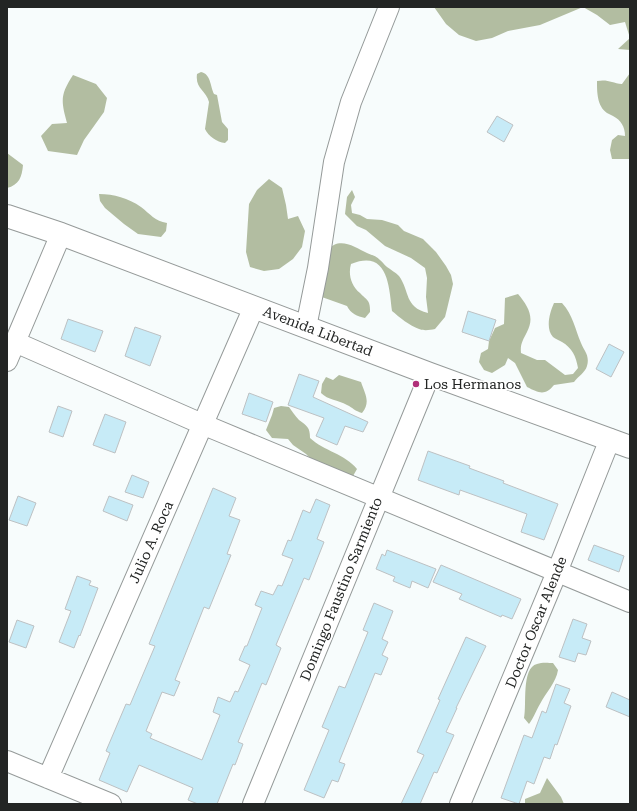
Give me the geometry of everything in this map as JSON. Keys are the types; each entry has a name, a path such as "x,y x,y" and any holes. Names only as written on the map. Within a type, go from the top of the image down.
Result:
{"main road":[{"name":"Avenida Libertad","path":"7,216 61,234 430,374 630,447"}],"street":[{"path":"306,327 318,268 334,162 351,102 389,7"},
{"path":"7,361 61,234"},
{"name":"Julio A. Roca","path":"48,778 254,307"},
{"path":"15,342 202,424 630,602"},
{"name":"Domingo Faustino Sarmiento","path":"253,804 378,497 430,374"},
{"name":"Doctor Oscar Alende","path":"460,804 557,572 610,439"},
{"path":"7,761 110,804"}],"green space":[{"path":"434,7 583,7 540,25 508,31 492,38 476,41 459,35 446,24"},
{"path":"583,7 630,7 630,38 625,22 610,25"},
{"path":"630,38 630,50 618,49"},
{"path":"201,72 207,75 214,94 217,95 222,122 228,129 228,140 225,143 213,138 205,129 209,102 198,83 197,74"},
{"path":"630,73 630,159 612,159 610,150 612,140 618,135 625,136 624,130 622,124 618,120 601,107 598,98 597,81 622,84"},
{"path":"73,75 96,84 107,98 104,112 84,140 77,155 48,151 41,136 52,124 67,123 63,98 66,88"},
{"path":"7,153 23,165 22,173 17,183 7,188"},
{"path":"269,179 282,188 288,219 298,216 305,231 302,247 293,259 279,269 264,271 250,267 246,252 249,204 257,190"},
{"path":"352,190 355,197 351,205 352,213 367,219 382,220 398,225 404,231 423,239 436,252 446,266 451,275 453,284 445,317 435,329 421,330 416,328 392,311 390,291 384,272 373,262 363,261 351,264 350,268 350,276 354,287 366,299 370,306 370,312 365,318 354,314 347,306 319,296 324,264 328,250 332,246 342,243 377,258 398,275 411,303 420,310 428,313 426,297 427,278 425,268 411,258 385,246 366,230 357,226 345,214 347,197"},
{"path":"99,194 121,197 131,201 156,219 167,223 166,231 161,237 138,234 105,208 100,201"},
{"path":"518,294 525,303 530,317 529,327 521,345 521,353 537,360 545,360 565,375 573,374 578,368 576,360 568,347 553,337 549,329 549,320 554,303 562,303 569,312 588,359 583,373 574,382 554,385 545,392 535,391 527,387 515,363 508,358 505,365 492,373 484,370 479,362 481,353 488,349 489,341 495,328 504,324 505,298"},
{"path":"339,375 361,382 367,402 362,413 321,393 322,384 326,377 333,380"},
{"path":"281,406 289,407 306,425 309,429 310,438 352,464 357,469 353,476 317,465 288,439 272,438 266,430 274,408"},
{"path":"553,663 558,670 557,675 529,724 524,718 526,688 529,672 532,667 537,664"},
{"path":"547,778 561,797 564,804 525,804 525,799 540,793"}],"building":[{"path":"497,116 513,125 504,142 487,132"},
{"path":"468,311 496,320 489,341 462,332"},
{"path":"68,319 103,331 95,352 61,339"},
{"path":"135,327 161,336 150,366 125,356"},
{"path":"609,344 624,352 611,377 596,369"},
{"path":"299,374 319,381 313,397 368,422 363,432 345,426 337,445 316,436 324,418 288,405"},
{"path":"249,393 273,402 266,422 242,414"},
{"path":"58,406 72,411 63,437 49,432"},
{"path":"105,414 126,422 115,453 93,445"},
{"path":"428,451 470,466 469,468 504,481 503,483 558,504 544,540 521,532 527,514 460,490 459,495 418,480"},
{"path":"132,475 149,482 143,498 125,492"},
{"path":"213,488 236,498 229,516 240,520 227,554 231,555 209,609 204,607 175,680 180,682 174,696 162,692 146,731 152,734 150,738 202,760 220,715 213,712 218,697 230,702 235,691 238,692 250,665 239,660 245,646 247,646 262,608 255,605 261,591 273,595 278,585 282,586 293,559 282,555 288,540 291,541 303,510 310,513 316,499 330,505 317,539 324,542 309,580 304,578 276,645 281,648 266,685 262,683 238,742 243,744 235,765 233,764 217,804 198,804 188,800 193,788 139,765 127,792 99,780 110,753 106,751 126,704 130,705 155,646 149,644"},
{"path":"18,496 36,503 27,526 9,520"},
{"path":"109,496 133,505 127,521 103,511"},
{"path":"594,545 624,556 619,572 588,560"},
{"path":"387,550 436,569 428,588 412,581 410,588 393,581 395,577 376,569 382,554 385,556"},
{"path":"441,565 521,599 512,619 502,615 501,617 459,599 462,594 433,582"},
{"path":"77,576 91,581 89,585 98,588 74,648 59,642 71,611 65,609"},
{"path":"374,603 393,611 382,639 388,642 382,655 388,658 381,675 375,673 339,762 345,764 338,782 332,780 324,798 304,790 329,730 322,727 339,686 345,688 368,632 363,630"},
{"path":"573,619 587,624 582,638 591,641 586,655 578,653 575,662 559,657"},
{"path":"17,620 34,626 26,648 9,642"},
{"path":"466,637 486,646 446,732 454,735 437,773 434,772 420,804 401,804 424,755 417,752 440,700 438,699"},
{"path":"556,684 570,689 564,703 571,706 557,745 555,744 550,759 544,757 534,784 527,781 519,804 501,798 524,735 532,738 542,711 546,713"},
{"path":"612,692 630,700 630,717 606,707"}],"place":[{"name":"Los Hermanos","path":"416,384"}]}
